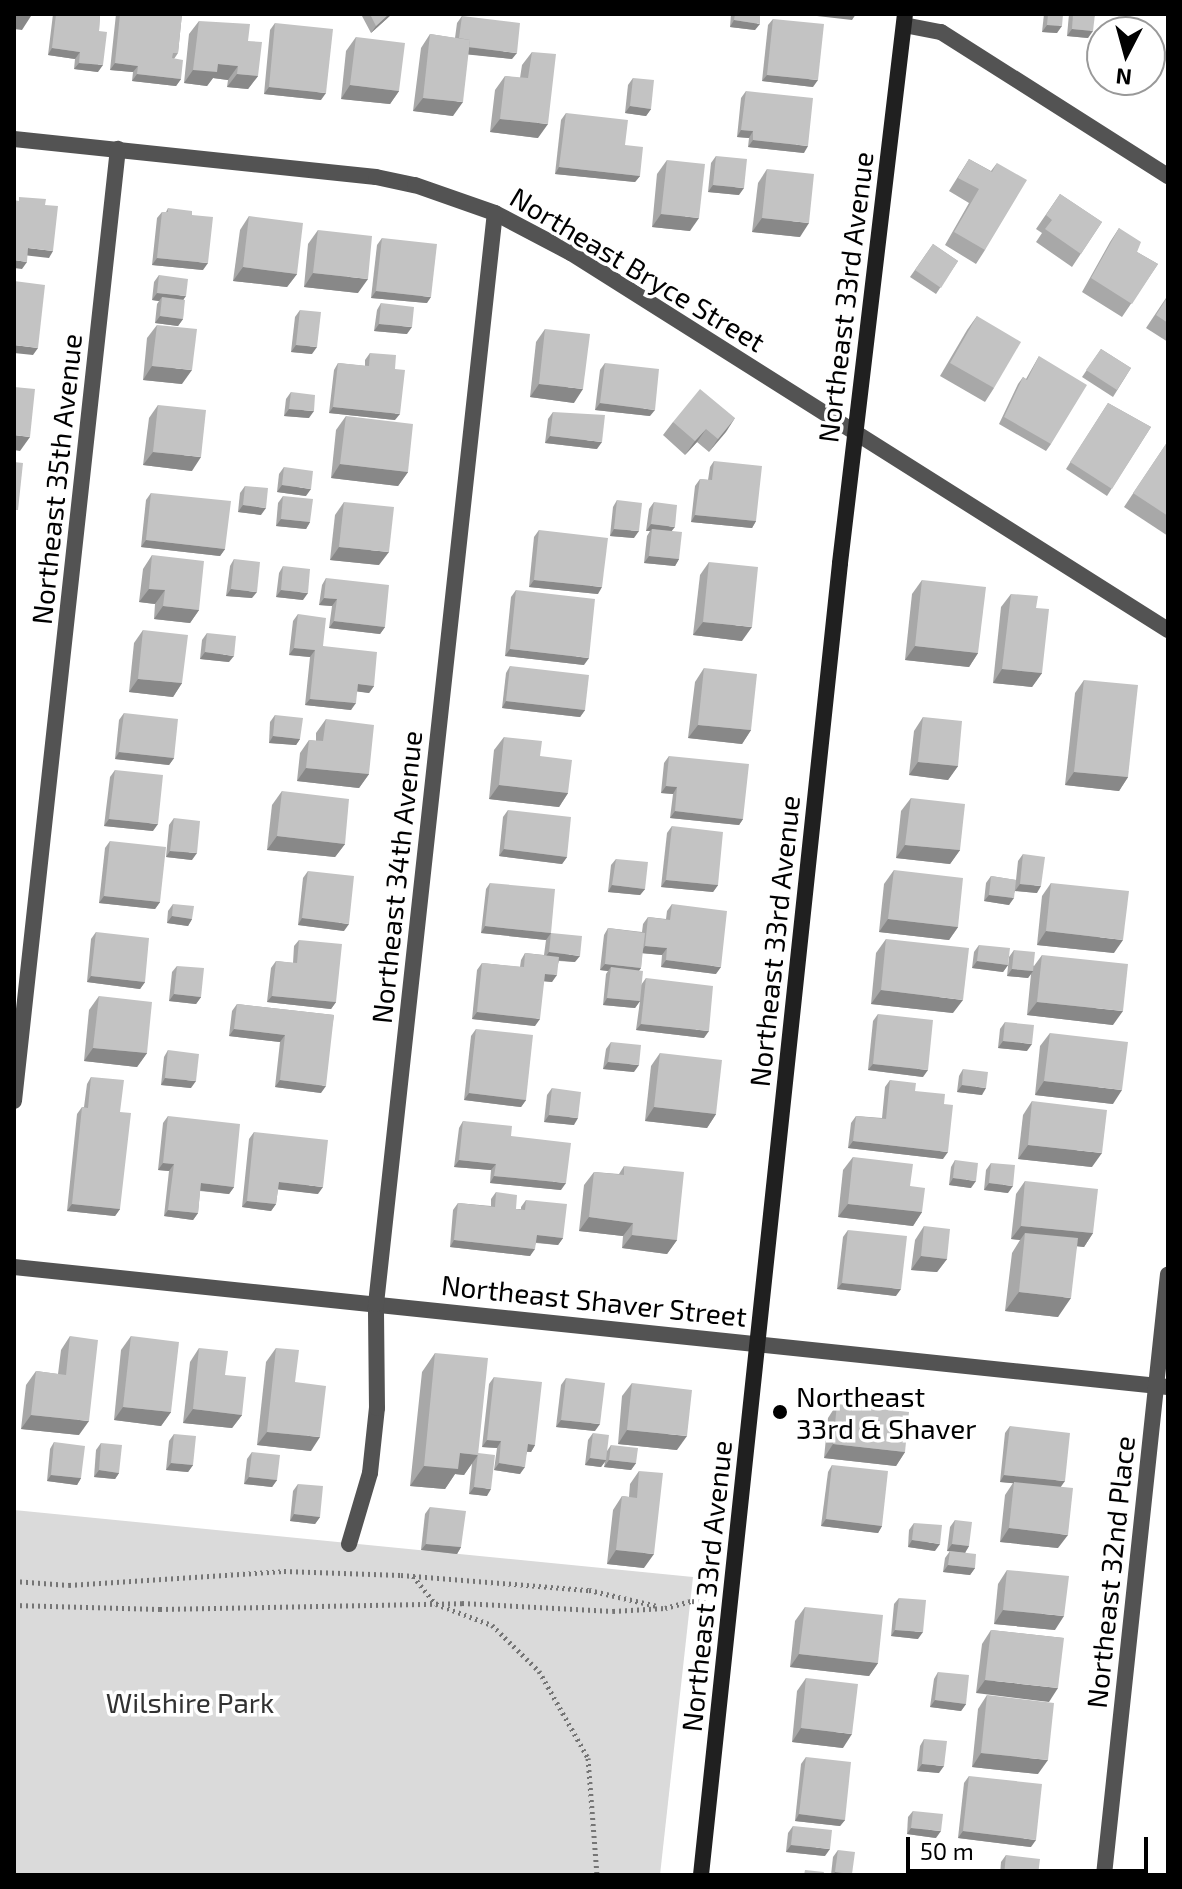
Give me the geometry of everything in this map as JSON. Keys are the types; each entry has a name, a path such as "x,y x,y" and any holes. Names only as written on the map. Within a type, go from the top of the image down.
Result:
{"main road":[{"name":"Northeast 33rd Avenue","path":"701,1875 855,431 904,19"}],"street":[{"path":"904,19 941,32 1168,176"},
{"name":"Northeast Bryce Street","path":"14,139 376,177 426,188 495,213 571,253 1168,630"},
{"name":"Northeast 35th Avenue","path":"14,1101 118,149"},
{"name":"Northeast 34th Avenue","path":"349,1544 370,1473 373,1447 377,1408 376,1304 495,213"},
{"name":"Northeast Shaver Street","path":"14,1267 1162,1387"},
{"name":"Northeast 32nd Place","path":"1104,1875 1162,1387 1168,1274"}],"path":[{"path":"14,1581 69,1585 284,1571 413,1575 589,1590 665,1608"},
{"path":"413,1575 436,1604 492,1625 539,1671 588,1758 597,1875"},
{"path":"14,1605 160,1609 436,1604 613,1611 665,1608 692,1601"}],"green space":[{"name":"Wilshire Park","path":"14,1510 693,1577 660,1875 14,1875"}],"building":[{"path":"56,14 100,14 99,31 107,32 103,65 79,63 80,52 52,48"},
{"path":"120,14 182,14 178,53 173,53 172,58 183,60 181,79 137,74 138,66 115,63"},
{"path":"370,14 389,14 376,26"},
{"path":"735,14 760,14 760,24 734,20"},
{"path":"1048,14 1063,14 1062,26 1047,25"},
{"path":"1073,14 1095,14 1086,16 1086,30 1072,29"},
{"path":"462,16 520,23 517,53 469,47 470,40 459,38"},
{"path":"773,19 824,24 818,80 767,75"},
{"path":"199,21 250,24 248,41 262,42 258,76 237,74 238,66 218,64 217,72 193,70"},
{"path":"275,23 333,29 326,93 269,87"},
{"path":"430,34 470,40 463,102 423,98"},
{"path":"356,37 405,43 399,91 350,85"},
{"path":"532,52 556,54 548,124 500,119 505,76 528,78"},
{"path":"633,78 654,80 651,109 630,106"},
{"path":"746,91 813,98 808,146 753,140 753,131 741,130"},
{"path":"566,113 628,120 625,145 643,147 640,176 559,167"},
{"path":"716,156 747,159 744,188 713,185"},
{"path":"969,159 992,172 997,163 1027,180 985,250 954,232 979,189 958,178"},
{"path":"667,160 705,164 699,218 661,214"},
{"path":"767,169 814,174 809,223 762,218"},
{"path":"1060,194 1102,222 1081,254 1045,229 1052,220 1046,215"},
{"path":"19,197 46,199 45,205 58,206 53,251 28,248 27,262 14,260 14,200 19,201"},
{"path":"168,208 213,217 208,263 157,258 162,212 168,212"},
{"path":"249,216 303,223 297,274 243,267"},
{"path":"1119,228 1141,242 1137,252 1158,264 1132,304 1091,278"},
{"path":"318,230 372,236 368,279 313,273"},
{"path":"382,238 437,244 431,297 376,291"},
{"path":"933,244 958,261 941,288 915,270"},
{"path":"159,275 188,279 186,296 157,293"},
{"path":"14,281 45,285 38,348 14,345"},
{"path":"1168,296 1168,323 1156,315"},
{"path":"162,297 185,300 183,319 160,316"},
{"path":"381,303 414,307 412,327 379,324"},
{"path":"300,310 321,312 317,347 296,345"},
{"path":"977,316 1021,342 994,388 950,363"},
{"path":"157,325 197,329 192,370 152,366"},
{"path":"545,329 590,334 583,389 539,384"},
{"path":"1101,349 1131,368 1117,390 1086,370"},
{"path":"370,353 396,355 395,369 405,370 400,414 333,407 338,363 369,366"},
{"path":"1039,356 1087,385 1051,444 1004,417 1023,377 1027,380"},
{"path":"605,363 659,369 655,410 600,403"},
{"path":"14,387 35,389 30,437 14,435"},
{"path":"700,389 735,418 718,439 706,429 695,441 673,422"},
{"path":"291,392 315,395 314,411 289,409"},
{"path":"1108,403 1151,427 1112,489 1070,462"},
{"path":"158,405 206,410 201,457 153,452"},
{"path":"553,412 605,415 602,442 550,436"},
{"path":"346,416 413,424 408,472 340,464"},
{"path":"1168,441 1168,516 1133,493"},
{"path":"714,461 762,466 756,521 695,515 700,479 712,480"},
{"path":"14,462 23,463 18,510 14,510"},
{"path":"284,467 313,471 311,489 282,485"},
{"path":"245,486 268,488 266,508 243,505"},
{"path":"151,493 231,501 225,549 146,540"},
{"path":"283,496 313,499 310,522 281,519"},
{"path":"617,500 642,503 639,531 614,529"},
{"path":"344,502 394,507 389,552 339,547"},
{"path":"654,502 677,505 675,527 651,524"},
{"path":"652,529 682,532 679,559 649,556"},
{"path":"539,530 608,538 602,587 534,580"},
{"path":"152,555 204,561 199,610 163,606 165,590 149,589"},
{"path":"234,559 260,562 257,592 231,589"},
{"path":"709,562 758,567 752,627 703,622"},
{"path":"283,566 310,569 308,593 281,590"},
{"path":"326,578 389,585 385,627 334,621 337,599 324,598"},
{"path":"922,580 986,587 978,653 915,646"},
{"path":"516,590 595,599 589,658 510,649"},
{"path":"1011,594 1038,596 1036,608 1049,609 1042,673 1002,669"},
{"path":"298,614 326,618 323,646 377,652 374,686 358,684 356,703 310,699 315,650 294,648"},
{"path":"143,630 188,635 182,683 138,679"},
{"path":"207,633 236,636 234,656 205,652"},
{"path":"510,666 589,675 585,710 506,701"},
{"path":"704,668 757,674 751,730 698,725"},
{"path":"1084,680 1138,685 1128,777 1074,772"},
{"path":"124,713 178,719 174,758 119,752"},
{"path":"275,715 303,718 300,739 273,736"},
{"path":"923,717 962,721 958,766 918,762"},
{"path":"326,719 374,725 369,774 306,768 309,740 323,741"},
{"path":"504,737 542,741 540,756 572,760 568,793 499,785"},
{"path":"669,756 749,764 743,819 675,811 677,787 666,786"},
{"path":"115,770 163,775 158,824 109,819"},
{"path":"282,791 349,799 345,844 277,836"},
{"path":"911,798 965,804 960,850 905,845"},
{"path":"508,810 571,817 567,857 504,849"},
{"path":"174,818 200,821 197,853 170,851"},
{"path":"672,826 723,832 718,885 666,880"},
{"path":"110,841 166,847 160,902 104,896"},
{"path":"1023,854 1045,857 1041,886 1020,884"},
{"path":"616,859 648,862 645,889 612,885"},
{"path":"894,870 963,878 958,927 888,919"},
{"path":"308,871 354,876 349,924 302,918"},
{"path":"991,876 1016,880 1014,898 989,895"},
{"path":"490,883 555,889 551,933 485,926"},
{"path":"1051,883 1129,891 1123,940 1046,931"},
{"path":"173,904 194,906 192,919 172,916"},
{"path":"672,904 727,911 721,967 666,960 667,948 645,946 648,917 670,920"},
{"path":"608,928 645,933 641,968 605,964"},
{"path":"96,932 149,938 145,982 91,976"},
{"path":"551,933 582,936 580,956 549,952"},
{"path":"886,939 969,948 963,1000 881,990"},
{"path":"299,940 342,944 336,1002 272,996 276,961 297,963"},
{"path":"979,945 1010,948 1008,965 977,961"},
{"path":"1014,950 1035,952 1033,971 1012,969"},
{"path":"525,953 559,957 557,975 545,974 540,1019 477,1012 482,963 524,967"},
{"path":"1042,955 1128,964 1123,1011 1037,1002"},
{"path":"177,966 204,968 201,997 174,994"},
{"path":"611,967 643,971 640,1001 607,998"},
{"path":"646,978 713,986 709,1031 641,1024"},
{"path":"99,996 152,1002 147,1053 93,1048"},
{"path":"237,1004 334,1015 326,1086 280,1080 285,1035 234,1029"},
{"path":"878,1014 933,1020 928,1070 873,1064"},
{"path":"1005,1022 1034,1025 1032,1044 1003,1041"},
{"path":"476,1029 533,1035 526,1100 469,1093"},
{"path":"1050,1033 1128,1042 1122,1090 1044,1081"},
{"path":"611,1042 641,1045 639,1065 608,1062"},
{"path":"168,1050 199,1054 196,1081 165,1078"},
{"path":"660,1053 722,1060 716,1114 654,1107"},
{"path":"963,1069 988,1072 986,1088 962,1085"},
{"path":"91,1077 124,1080 120,1112 131,1113 120,1209 72,1204 82,1107 88,1108"},
{"path":"890,1080 916,1083 915,1091 945,1094 944,1104 953,1105 948,1152 853,1141 856,1116 886,1119"},
{"path":"552,1088 581,1092 578,1118 549,1115"},
{"path":"1032,1101 1107,1110 1102,1153 1028,1145"},
{"path":"168,1116 240,1124 234,1187 201,1183 198,1213 168,1210 174,1164 163,1163"},
{"path":"463,1121 512,1126 511,1136 571,1143 566,1183 494,1176 496,1164 459,1160"},
{"path":"254,1132 328,1140 323,1187 279,1182 276,1204 247,1201"},
{"path":"853,1157 913,1164 910,1186 925,1188 922,1212 848,1204"},
{"path":"955,1160 978,1163 976,1181 953,1178"},
{"path":"991,1163 1015,1165 1013,1186 989,1183"},
{"path":"624,1166 684,1172 677,1240 632,1235 633,1223 589,1217 594,1172 624,1175"},
{"path":"1025,1181 1098,1189 1093,1233 1021,1226"},
{"path":"496,1192 517,1195 516,1209 525,1210 526,1200 567,1204 563,1238 537,1235 535,1249 454,1240 458,1203 495,1207"},
{"path":"924,1226 950,1229 947,1259 921,1256"},
{"path":"848,1230 907,1236 901,1289 842,1283"},
{"path":"1025,1233 1078,1238 1071,1298 1019,1292"},
{"path":"70,1336 98,1340 89,1421 31,1415 36,1371 66,1375"},
{"path":"131,1336 179,1342 171,1412 123,1407"},
{"path":"199,1348 228,1351 225,1375 246,1377 242,1415 193,1409"},
{"path":"276,1348 299,1350 295,1382 326,1386 320,1437 267,1432"},
{"path":"435,1353 488,1358 478,1455 460,1453 458,1469 424,1466"},
{"path":"494,1377 542,1382 535,1445 528,1444 525,1467 499,1463 501,1441 487,1440"},
{"path":"566,1378 605,1383 600,1424 561,1420"},
{"path":"632,1383 692,1390 687,1436 627,1430"},
{"path":"837,1404 909,1412 905,1452 833,1444"},
{"path":"1010,1426 1070,1433 1065,1481 1004,1475"},
{"path":"593,1433 609,1435 606,1460 590,1458"},
{"path":"174,1434 196,1436 193,1465 171,1463"},
{"path":"54,1442 85,1446 81,1478 51,1475"},
{"path":"101,1443 122,1445 119,1473 99,1470"},
{"path":"611,1445 638,1448 636,1463 609,1460"},
{"path":"252,1452 280,1455 277,1480 249,1477"},
{"path":"478,1453 495,1455 491,1489 474,1487"},
{"path":"832,1465 888,1471 882,1526 826,1519"},
{"path":"639,1471 663,1473 654,1554 616,1550 622,1496 637,1498"},
{"path":"1014,1482 1073,1488 1068,1535 1009,1528"},
{"path":"298,1484 323,1486 320,1517 294,1514"},
{"path":"430,1507 466,1511 461,1547 426,1544"},
{"path":"955,1520 972,1522 969,1546 952,1544"},
{"path":"914,1523 942,1525 940,1544 912,1540"},
{"path":"950,1551 976,1554 975,1568 948,1565"},
{"path":"1007,1570 1069,1576 1064,1616 1003,1610"},
{"path":"899,1598 926,1600 923,1632 895,1630"},
{"path":"805,1607 883,1615 878,1663 799,1654"},
{"path":"991,1630 1064,1638 1058,1688 985,1680"},
{"path":"938,1672 969,1675 966,1704 935,1700"},
{"path":"806,1678 858,1684 852,1734 801,1728"},
{"path":"987,1695 1054,1703 1048,1760 981,1753"},
{"path":"924,1739 947,1741 944,1766 922,1764"},
{"path":"806,1757 851,1762 845,1820 799,1814"},
{"path":"969,1776 1042,1784 1036,1840 963,1831"},
{"path":"913,1811 943,1814 941,1831 911,1828"},
{"path":"793,1826 832,1830 830,1849 791,1845"},
{"path":"838,1850 855,1852 852,1874 835,1872"},
{"path":"1006,1855 1040,1859 1038,1875 1004,1875"},
{"path":"805,1870 824,1872 823,1875 804,1875"}],"place":[{"name":"Northeast 33rd & Shaver","path":"780,1412"}]}
